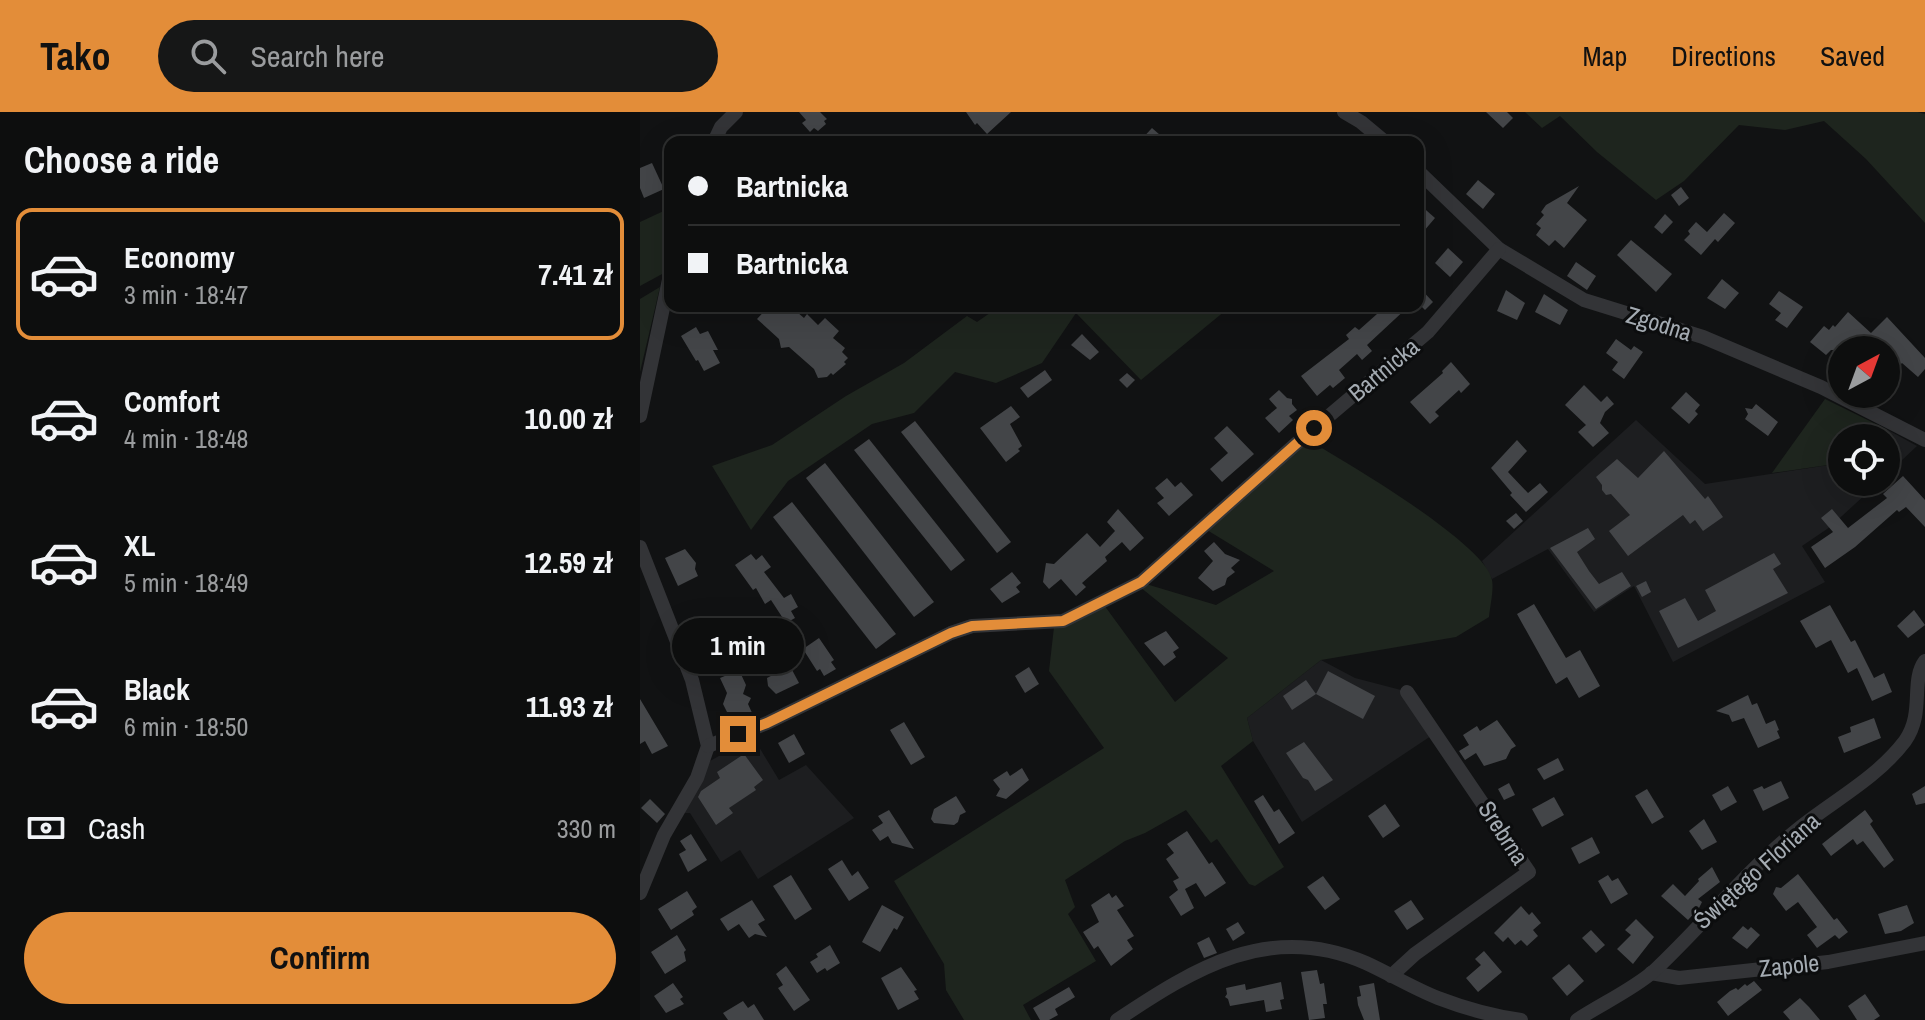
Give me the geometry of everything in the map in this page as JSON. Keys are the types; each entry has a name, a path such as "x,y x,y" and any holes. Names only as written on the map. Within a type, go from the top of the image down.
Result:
{"street":[{"path":"717,136 736,112"},
{"path":"1344,112 1378,136"},
{"name":"Zgodna","path":"1424,177 1499,249 1584,300 1703,337 1821,387 1925,440"},
{"name":"Bartnicka","path":"708,746 767,723 951,633 972,626 1063,621 1141,582 1428,332 1499,249"},
{"path":"640,416 664,303"},
{"path":"640,547 692,680 708,746 697,778 664,835 640,893"},
{"name":"Świętego Floriana","path":"1577,1020 1651,973 1748,873 1797,829 1880,770 1908,738 1919,710 1918,670 1925,661"},
{"name":"Srebrna","path":"1391,976 1415,954 1529,872 1407,692"},
{"name":"Zapole","path":"1651,973 1679,978 1828,962 1925,943"},
{"path":"1117,1020 1179,979 1202,968 1284,945 1302,945 1337,953 1438,998 1496,1016 1521,1020"}],"shaded area":[{"path":"1525,112 1918,112 1925,114 1925,223 1866,159 1824,121 1785,130 1739,125 1684,181 1656,200 1597,152 1560,116 1542,128"},
{"path":"664,211 664,273 640,286 640,222"},
{"path":"660,287 640,372 640,299"},
{"path":"991,312 1224,312 1141,380 1076,313 1042,363 996,383 955,372 914,413 872,424 788,481 751,530 712,466 772,445 846,396 904,363 967,316 977,322"},
{"path":"1825,399 1828,408 1843,408 1876,424 1828,424 1828,465 1772,473"},
{"path":"1636,420 1705,484 1828,465 1828,496 1864,496 1830,527 1802,546 1825,582 1673,662 1634,586 1594,612 1548,549 1492,579 1482,561"},
{"path":"1900,437 1917,446 1900,462"},
{"path":"1308,440 1411,504 1466,546 1484,564 1492,580 1489,617 1456,637 1321,660 1247,718 1253,741 1221,766 1284,867 1255,886 1249,884 1217,839 1211,843 1186,810 1125,841 1065,880 1075,907 1068,914 1096,961 1023,1005 1031,1020 964,1020 946,990 944,964 894,881 1104,748 1049,671 1054,627 1104,605 1175,702 1228,658 1140,587 1146,584 1216,605 1274,571 1207,530"},
{"path":"1321,660 1355,678 1401,690 1431,736 1302,822 1253,741 1247,718"},
{"path":"753,737 779,780 806,765 854,818 758,879 740,850 721,862 690,813 684,813 710,761"}],"building":[{"path":"799,112 820,112 827,119 824,121 826,124 818,131 814,128 810,132 802,123 806,120"},
{"path":"966,112 1011,112 987,134 977,123 975,125"},
{"path":"1486,112 1507,112 1513,118 1503,128"},
{"path":"1152,128 1160,135 1159,136 1145,136"},
{"path":"652,163 664,189 644,198 640,188 640,168"},
{"path":"1478,180 1495,194 1483,209 1466,194"},
{"path":"1579,186 1567,203 1587,220 1564,248 1555,240 1549,246 1536,235 1541,228 1536,224 1544,215 1541,212 1546,205"},
{"path":"1681,187 1689,198 1679,206 1671,195"},
{"path":"1424,208 1435,218 1424,231"},
{"path":"1724,213 1735,223 1701,255 1684,240 1696,222 1707,232"},
{"path":"1665,214 1673,222 1662,234 1654,227"},
{"path":"1631,240 1672,274 1656,292 1617,255"},
{"path":"1448,248 1463,262 1450,277 1435,263"},
{"path":"1576,262 1596,276 1587,290 1567,276"},
{"path":"1722,279 1739,293 1725,309 1707,298"},
{"path":"1506,290 1525,303 1517,320 1497,311"},
{"path":"1779,291 1803,307 1787,328 1775,320 1781,313 1769,304"},
{"path":"1424,292 1433,302 1424,309"},
{"path":"1544,294 1568,310 1560,325 1535,312"},
{"path":"763,312 797,312 804,318 807,314 818,325 825,318 839,331 833,338 845,348 842,352 848,358 844,362 846,364 833,375 818,378 814,369 789,347 781,348 779,339 757,319"},
{"path":"1379,312 1403,312 1367,345 1372,351 1362,360 1357,354 1339,370 1345,378 1317,396 1301,376 1349,339 1346,335 1355,327 1359,330"},
{"path":"1848,312 1871,333 1887,317 1925,358 1925,369 1918,377 1902,363 1900,365 1900,336 1828,336 1826,355 1810,342 1824,326 1829,330 1833,325 1835,327"},
{"path":"696,327 700,334 708,331 718,350 713,350 720,363 704,371 681,336"},
{"path":"1082,334 1099,352 1090,360 1071,345"},
{"path":"1616,339 1631,350 1634,346 1643,352 1624,379 1612,370 1618,362 1606,353"},
{"path":"1451,362 1470,384 1435,412 1439,416 1430,424 1410,402"},
{"path":"1045,370 1052,380 1028,398 1020,388"},
{"path":"1127,373 1135,380 1127,388 1119,380"},
{"path":"1584,385 1601,402 1607,396 1614,404 1605,412 1600,423 1609,433 1593,447 1578,432 1586,425 1565,405"},
{"path":"1279,390 1292,399 1297,410 1289,416 1293,420 1279,433 1265,418 1277,408 1269,399"},
{"path":"1686,392 1700,405 1695,411 1698,414 1689,424 1671,408"},
{"path":"1756,404 1778,422 1768,436 1745,419 1748,414 1745,408 1752,409"},
{"path":"1011,406 1020,417 1010,424 1022,446 1006,462 980,428"},
{"path":"915,421 1011,542 997,553 901,432"},
{"path":"1227,426 1254,454 1222,482 1210,469 1228,453 1214,438"},
{"path":"869,439 965,560 951,571 854,450"},
{"path":"1517,440 1527,451 1508,472 1528,493 1540,483 1548,492 1526,512 1491,468"},
{"path":"1664,451 1705,499 1708,496 1723,517 1703,531 1695,520 1690,524 1683,515 1628,556 1609,531 1630,515 1611,494 1606,495 1596,477 1617,459 1638,478"},
{"path":"825,463 934,602 914,617 806,478"},
{"path":"1903,476 1925,500 1925,527 1906,507 1899,512 1897,510 1855,547 1825,568 1811,547 1833,532 1821,518 1832,509 1848,528 1887,498 1885,496 1900,496 1900,479"},
{"path":"1167,478 1175,487 1181,482 1193,495 1169,516 1157,503 1164,498 1155,488"},
{"path":"792,502 896,634 876,649 773,517"},
{"path":"1118,509 1144,538 1130,551 1122,542 1105,557 1107,561 1082,583 1086,587 1076,596 1061,579 1049,589 1043,582 1046,563 1054,564 1087,533 1100,547 1115,531 1107,522"},
{"path":"1516,513 1523,521 1514,529 1506,521"},
{"path":"1588,528 1595,539 1577,552 1589,571 1599,584 1622,572 1631,586 1596,609 1550,548"},
{"path":"1214,542 1225,554 1240,560 1231,568 1235,572 1227,578 1225,585 1213,591 1198,578 1213,561 1204,551"},
{"path":"685,549 696,563 698,576 678,586 665,558"},
{"path":"1774,553 1781,564 1773,569 1788,593 1678,648 1659,611 1685,598 1698,621 1716,611 1705,590"},
{"path":"751,554 756,560 762,555 771,567 764,572 784,598 791,594 798,607 791,611 795,618 786,623 771,600 765,604 756,588 753,590 735,565"},
{"path":"1012,572 1021,583 1016,587 1020,592 1002,603 990,589"},
{"path":"1646,581 1651,592 1642,597 1636,586"},
{"path":"1534,604 1566,658 1580,650 1600,686 1579,698 1567,677 1556,684 1517,614"},
{"path":"1830,605 1851,642 1855,640 1874,678 1884,673 1892,692 1872,701 1857,668 1848,673 1831,640 1816,648 1800,621"},
{"path":"1914,610 1925,625 1908,638 1897,626"},
{"path":"1166,631 1179,648 1173,652 1176,657 1164,666 1144,643"},
{"path":"819,638 834,660 831,662 836,669 824,676 820,669 817,671 803,649"},
{"path":"790,666 799,683 776,694 768,686 767,678"},
{"path":"1029,667 1039,684 1025,693 1015,676"},
{"path":"739,670 746,685 743,694 751,698 748,704 753,715 722,729 716,717 727,712 723,704 727,693 720,678"},
{"path":"1328,671 1375,696 1363,719 1316,694"},
{"path":"1306,680 1316,694 1292,710 1283,696"},
{"path":"1748,695 1752,705 1757,703 1766,724 1775,720 1779,730 1780,738 1758,748 1744,718 1732,722 1729,715 1716,711"},
{"path":"640,699 668,746 652,754 645,741 640,744"},
{"path":"1874,718 1881,738 1844,753 1838,737 1851,732 1850,727"},
{"path":"1497,720 1516,746 1506,759 1484,766 1476,753 1465,760 1459,751 1469,745 1463,735 1477,726 1480,731"},
{"path":"904,722 925,757 911,765 890,730"},
{"path":"794,734 805,754 789,763 778,743"},
{"path":"1304,742 1333,780 1315,791 1286,753"},
{"path":"744,754 763,780 754,787 756,790 729,808 733,813 716,825 698,797 701,791 720,778 717,772"},
{"path":"1558,758 1564,770 1544,780 1537,769"},
{"path":"1022,768 1029,780 1006,799 996,796 1000,789 993,780 1007,771 1010,776"},
{"path":"1781,781 1789,798 1763,811 1753,790 1762,786 1764,789"},
{"path":"1509,783 1515,795 1504,800 1498,789"},
{"path":"1728,786 1737,802 1721,811 1712,795"},
{"path":"1925,786 1925,803 1916,805 1912,794"},
{"path":"1647,789 1664,817 1652,824 1635,796"},
{"path":"1263,795 1274,812 1279,809 1295,833 1279,844 1254,801"},
{"path":"956,796 966,812 960,815 958,822 954,825 934,823 931,819 934,809"},
{"path":"1554,797 1564,815 1542,827 1532,809"},
{"path":"650,799 665,814 657,823 641,808"},
{"path":"1385,804 1400,826 1383,838 1368,816"},
{"path":"889,810 914,849 892,843 888,836 880,841 872,830 883,823 878,816"},
{"path":"1865,810 1873,821 1870,824 1894,860 1884,868 1863,841 1857,845 1853,839 1831,856 1822,844"},
{"path":"1704,819 1717,842 1702,850 1689,831"},
{"path":"1187,831 1226,883 1205,897 1196,883 1185,889 1194,908 1181,916 1169,897 1178,890 1173,881 1179,878 1166,859 1174,853 1167,844"},
{"path":"691,834 707,860 688,872 679,854 686,850 680,841"},
{"path":"1592,837 1600,853 1579,864 1571,848"},
{"path":"842,860 852,876 858,871 869,888 849,901 828,869"},
{"path":"1712,867 1720,882 1698,899 1702,902 1688,920 1661,896 1673,884 1685,896"},
{"path":"1798,874 1834,920 1837,918 1848,932 1839,939 1835,935 1817,948 1807,935 1817,927 1798,902 1786,911 1773,894 1776,887 1781,888"},
{"path":"791,875 812,909 795,920 773,886"},
{"path":"1608,875 1612,881 1618,878 1628,894 1611,904 1598,881"},
{"path":"1323,876 1340,899 1325,910 1307,887"},
{"path":"687,891 697,907 692,911 694,915 671,930 658,909"},
{"path":"1109,893 1112,898 1116,895 1124,906 1117,910 1134,936 1127,940 1133,949 1111,966 1098,946 1094,949 1083,932 1099,922 1091,905"},
{"path":"752,900 765,920 758,924 767,937 755,934 749,938 739,924 728,931 720,919"},
{"path":"1411,900 1424,919 1407,930 1394,911"},
{"path":"882,905 904,917 880,952 862,942"},
{"path":"1907,905 1914,923 1901,931 1885,934 1878,914"},
{"path":"1521,906 1529,915 1532,912 1541,923 1533,930 1538,936 1527,946 1521,940 1515,945 1508,937 1503,942 1494,933"},
{"path":"1636,919 1654,937 1633,964 1617,949 1631,935 1625,930"},
{"path":"1238,922 1245,933 1233,941 1226,929"},
{"path":"1743,926 1748,930 1751,927 1760,935 1747,949 1732,938"},
{"path":"1591,930 1605,945 1596,953 1582,938"},
{"path":"677,935 686,950 686,961 665,974 651,952"},
{"path":"1209,937 1217,953 1204,958 1197,943"},
{"path":"830,945 840,963 817,973 810,962"},
{"path":"1484,951 1502,972 1478,992 1466,978 1481,965 1475,959"},
{"path":"1569,964 1584,981 1567,996 1552,978"},
{"path":"786,966 810,1000 794,1011 778,988 783,985 776,974"},
{"path":"901,967 917,990 914,991 919,999 898,1010 881,978"},
{"path":"1317,970 1320,984 1324,983 1325,1018 1309,1020 1301,972"},
{"path":"1754,981 1762,990 1728,1016 1717,1002 1730,991"},
{"path":"1281,982 1282,1009 1266,1012 1264,1000 1230,1006 1225,997 1226,988 1245,984 1246,990"},
{"path":"673,983 684,1004 666,1013 654,996"},
{"path":"1374,983 1380,1020 1364,1020 1358,1005 1357,997 1361,996 1359,986"},
{"path":"1069,987 1075,997 1055,1009 1058,1015 1049,1020 1040,1020 1033,1008"},
{"path":"1865,994 1880,1016 1874,1020 1857,1020 1848,1006"},
{"path":"1800,998 1820,1020 1790,1020 1783,1012"},
{"path":"743,1001 748,1008 754,1004 764,1020 728,1020 723,1013"}],"route":[{"path":"738,734 767,723 951,633 972,626 1063,621 1141,582 1314,428"}]}
